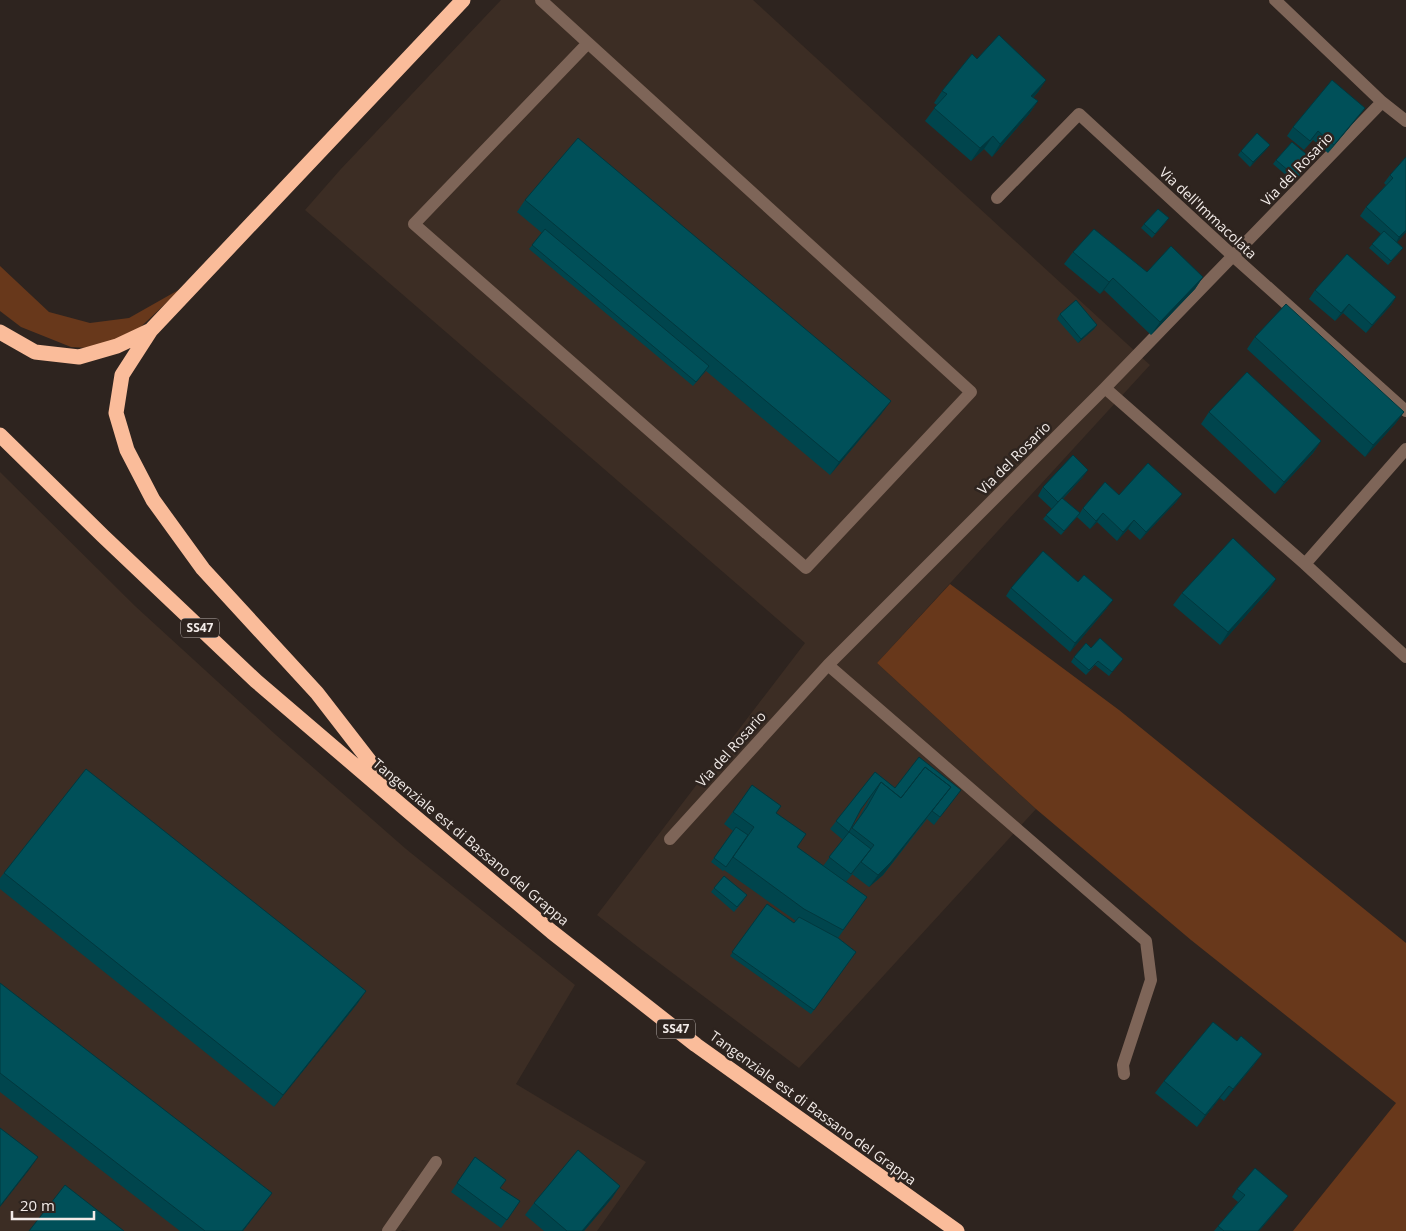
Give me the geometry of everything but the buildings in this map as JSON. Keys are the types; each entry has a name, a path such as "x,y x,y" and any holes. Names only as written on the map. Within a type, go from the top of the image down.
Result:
{"highway":[{"path":"408,811 317,693 203,569 153,500 127,450 116,413 122,376 152,330 463,0"},
{"path":"0,332 35,352 79,356 117,346 152,330"},
{"name":"Tangenziale est di Bassano del Grappa","path":"0,436 256,681 552,932 696,1045 957,1231"}],"street":[{"path":"541,0 971,392 806,568 414,224 588,43"},
{"path":"1275,0 1382,102 1406,121"},
{"name":"Via del Rosario","path":"670,839 828,665 1105,388 1382,102"},
{"name":"Via dell'Immacolata","path":"998,198 1079,114 1406,412"},
{"path":"1105,388 1305,564 1406,657"},
{"path":"1305,564 1406,449"},
{"path":"828,665 1146,941 1151,980 1123,1065 1124,1074"},
{"path":"388,1231 436,1162"}],"shaded area":[{"path":"501,0 753,0 1150,365 877,663 1036,809 799,1068 597,915 805,643 305,210 340,170"},
{"path":"0,266 49,312 90,323 129,318 182,288 129,338 88,348 71,347 21,327 0,311"},
{"path":"0,472 135,606 276,735 406,849 575,985 516,1084 646,1162 597,1231 0,1231"},
{"path":"950,584 1119,710 1406,943 1406,1231 1293,1231 1396,1103 1191,940 1036,809 877,663"}]}
